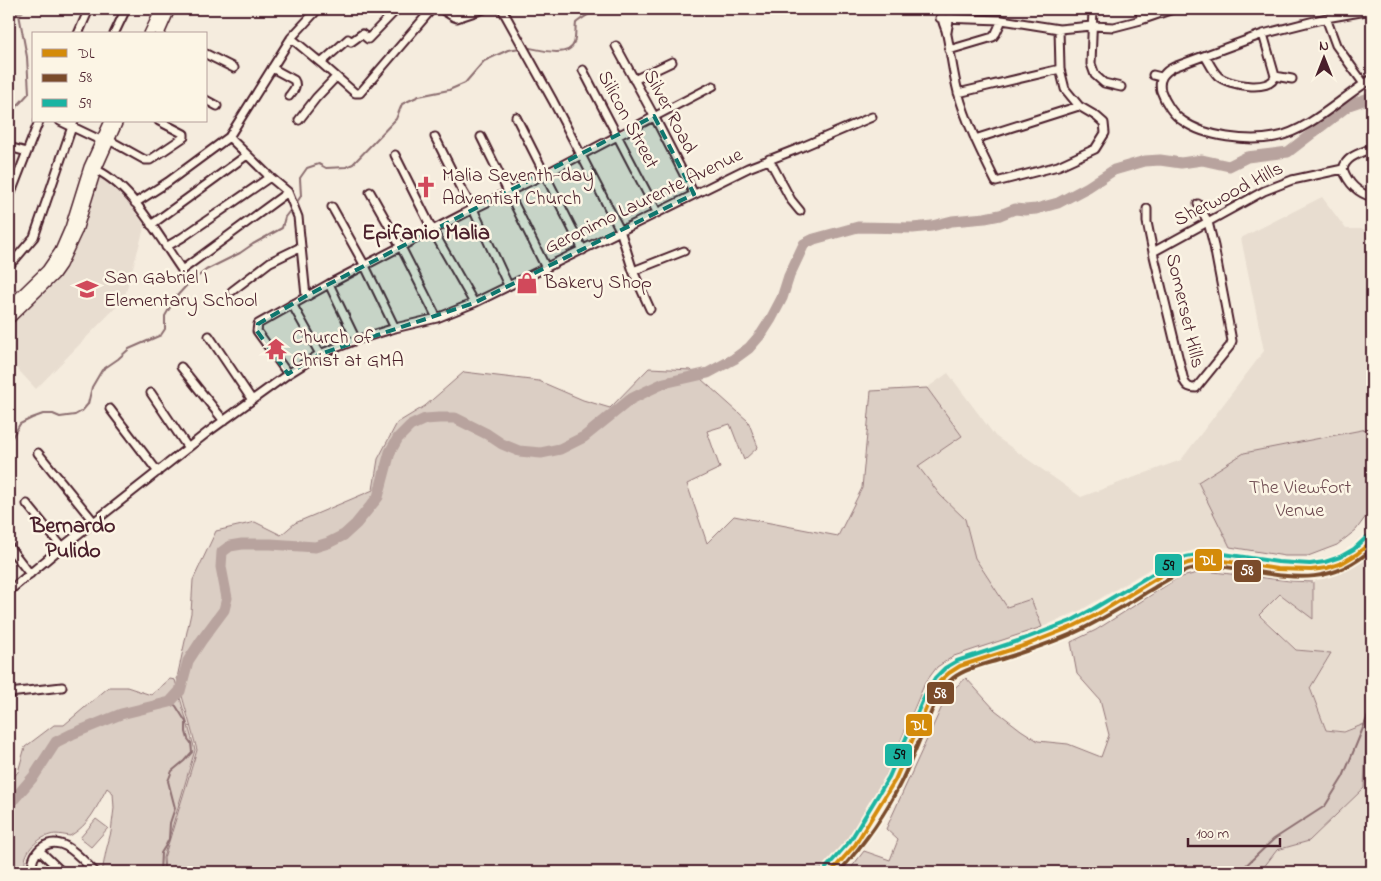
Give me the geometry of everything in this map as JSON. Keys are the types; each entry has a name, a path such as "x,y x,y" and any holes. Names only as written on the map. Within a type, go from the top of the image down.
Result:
{"highway":[{"path":"832,872 855,845 895,780 931,697 940,682 960,666 1053,635 1088,620 1172,569 1188,562 1222,560 1291,571 1315,571 1346,562 1364,550 1372,541"}],"main road":[{"path":"157,32 161,9"},
{"path":"157,32 170,9"},
{"path":"9,307 47,270 60,251 113,123"},
{"path":"9,319 54,275 61,265 77,231 93,169"}],"street":[{"path":"79,32 89,9"},
{"path":"115,32 126,9"},
{"path":"135,203 168,182 229,137 291,38 318,9"},
{"path":"321,63 348,39 351,42 362,34 368,39 397,9"},
{"path":"291,38 354,93 360,92 432,9"},
{"path":"441,9 457,18 484,9"},
{"path":"502,9 582,155 620,230 633,271 650,308"},
{"path":"941,9 940,18 947,32 958,93 975,139 996,182 1058,166 1095,149 1105,133 1104,124 1096,116 1078,106 1065,89 1060,69 1059,29"},
{"path":"947,32 951,18 951,9"},
{"path":"1093,9 1091,64 1094,74 1104,83 1121,87"},
{"path":"1140,9 1141,20"},
{"path":"940,18 1002,20 1059,29 1092,26 1114,27 1173,9"},
{"path":"1372,10 1326,18 1263,34 1174,67 1166,71 1160,84 1170,108 1183,122 1211,133 1250,139 1276,137 1289,133 1314,119 1372,79"},
{"path":"1326,18 1336,45 1364,84"},
{"path":"949,50 992,37 1002,20"},
{"path":"1263,34 1276,76"},
{"name":"Silver Road","path":"616,46 694,194"},
{"path":"208,55 234,68"},
{"path":"1205,56 1218,76 1232,83 1265,85 1274,80 1276,76"},
{"path":"634,80 672,62"},
{"path":"272,68 296,83 289,96"},
{"path":"958,93 1060,69"},
{"name":"Silicon Street","path":"583,70 657,212"},
{"path":"1153,75 1162,77"},
{"path":"1276,76 1292,79"},
{"path":"299,120 336,77"},
{"path":"288,374 257,330 258,324 306,296 713,86"},
{"path":"208,101 217,106"},
{"path":"975,139 1078,106"},
{"path":"516,117 583,250"},
{"name":"Geronimo Laurente Avenue","path":"9,591 188,448 288,374 320,354 395,328 437,318 474,303 748,168 872,117"},
{"path":"9,198 39,122"},
{"path":"9,265 34,237 73,124 145,160 150,160 184,137 184,134 161,122"},
{"path":"229,137 288,192 298,217 306,296"},
{"path":"435,137 473,210 508,285"},
{"path":"482,137 546,268"},
{"path":"9,146 27,152"},
{"path":"1372,148 1348,159 1344,163 1343,169 1353,186 1360,193 1372,197"},
{"path":"151,225 248,155"},
{"path":"395,155 433,231 474,303"},
{"path":"769,160 791,200 800,211"},
{"path":"93,169 109,177 126,192 182,270 288,192"},
{"name":"Sherwood Hills","path":"1153,252 1280,184 1302,177 1343,169"},
{"path":"166,247 270,177"},
{"path":"370,192 437,318"},
{"path":"1198,204 1208,222"},
{"path":"332,207 365,266 395,328"},
{"name":"Somerset Hills","path":"1147,209 1147,222 1153,252 1184,382 1191,388 1196,388 1200,384 1232,341 1208,222"},
{"path":"232,291 270,262 301,248"},
{"path":"633,271 684,251"},
{"path":"329,284 356,340"},
{"path":"292,304 320,354"},
{"path":"209,336 252,400"},
{"path":"181,367 224,421"},
{"path":"151,393 188,448"},
{"path":"110,409 158,472"},
{"path":"38,453 94,522"},
{"path":"27,504 62,547"},
{"path":"9,547 30,574"},
{"path":"9,693 62,687"},
{"path":"32,872 32,859 39,850 50,842 65,845 95,872"},
{"path":"39,850 62,872"}],"highlighted area":[{"path":"654,116 694,194 474,303 320,354 288,374 257,331 258,324 306,296"}],"shaded area":[{"name":"San Gabriel I Elementary School","path":"98,178 115,186 145,225 124,299 36,389 9,360 9,326 40,296 61,272 72,250"},
{"path":"1322,197 1346,229 1368,229 1372,231 1372,428 1244,453 1199,481 1230,547 1207,546 1168,558 1081,610 1042,627 1031,599 1007,607 975,558 965,519 940,495 918,466 962,436 927,388 948,373 995,436 1081,497 1181,460 1264,351 1241,238"},
{"path":"1372,552 1372,709 1367,723 1343,731 1326,729 1310,688 1331,653 1296,649 1260,614 1280,595 1314,619 1314,581 1367,558"},
{"path":"1372,711 1372,872 1260,872 1277,850 1309,841 1364,788 1367,723"}],"green space":[{"path":"649,368 691,370 748,421 758,447 744,460 730,424 707,431 720,468 687,484 707,543 734,516 838,536 862,488 871,391 927,388 962,436 918,466 940,495 965,519 975,558 1007,607 1031,599 1042,627 954,656 937,667 925,683 878,794 849,837 819,872 814,872 805,867 789,872 165,872 164,858 197,750 177,678 191,613 193,580 216,531 255,522 281,535 295,523 373,490 378,459 397,423 425,406 464,372 539,381 583,400 610,408"},
{"name":"The Viewfort Venue","path":"1372,428 1372,508 1356,530 1337,545 1308,556 1285,556 1230,547 1198,482 1244,453"},
{"path":"1205,571 1313,582 1313,619 1280,594 1259,615 1296,650 1331,653 1310,688 1326,730 1344,732 1367,723 1364,788 1309,841 1277,850 1260,872 848,872 864,851 890,860 898,840 886,829 944,702 950,692 966,678 995,710 1038,741 1068,744 1101,757 1109,735 1100,700 1077,674 1071,642 1096,630 1178,578"},
{"path":"170,679 175,680 195,750 163,858 164,872 102,872 114,808 113,793 107,788 92,815 83,826 70,836 55,834 41,839 27,854 25,864 27,872 9,872 9,782 18,772 25,747 54,725 64,725 109,687 127,687 151,695"},
{"path":"96,819 108,828 91,847 80,838"}],"waterway":[{"path":"9,115 29,93 27,57 18,9"},
{"path":"9,14 19,9"},
{"path":"525,47 552,52 566,51 574,43 576,23 598,9"},
{"path":"295,205 301,196 300,178 307,168 319,164 326,168 346,167 353,164 396,119 402,104 419,96 449,90 465,83 484,61 508,50 520,48"},
{"path":"9,805 34,776 56,742 121,714 170,702 180,691 188,661 224,610 227,598 221,567 222,552 230,546 242,544 315,547 344,535 356,524 378,497 390,452 398,438 410,426 425,419 455,418 502,444 519,451 541,453 560,449 584,437 631,399 664,383 708,373 734,359 749,348 771,319 782,298 789,276 804,244 814,239 858,227 913,228 952,221 985,218 1015,209 1036,209 1058,203 1114,170 1145,161 1160,160 1181,163 1202,160 1229,166 1247,157 1288,152 1349,105 1372,97"},
{"path":"9,442 20,424 32,418 43,414 53,414 60,417 75,415 82,411 88,404 92,387 102,370 129,349 161,335 165,329 165,316 176,297 187,285 206,270 240,253 282,228 285,217 292,208"},
{"path":"160,872 161,853 169,839 170,823 175,808 168,781 172,771 192,752 191,743 186,732 186,722 176,706 170,702"},
{"path":"1239,872 1274,839 1325,806 1343,777 1372,706"}],"transit line":[{"name":"59","path":"826,868 850,841 889,777 925,695 935,678 945,668 957,661 1071,621 1164,567 1186,557 1217,553 1278,562 1310,564 1340,557 1354,549 1368,536"},
{"name":"DL","path":"831,872 855,845 895,780 931,697 940,681 960,666 1026,645 1074,626 1096,615 1167,572 1188,563 1217,560 1277,569 1311,570 1327,568 1342,563 1357,554 1372,541"},
{"name":"58","path":"839,872 881,818 905,774 938,697 953,678 976,667 1039,647 1076,632 1189,569 1220,566 1296,577 1311,576 1327,574 1342,569 1357,561 1372,549"}],"place":[{"name":"Malia Seventh-day Adventist Church","path":"426,187"},
{"name":"Bakery Shop","path":"527,283"},
{"name":"San Gabriel I Elementary School","path":"87,289"},
{"name":"Church of Christ at GMA","path":"276,349"}],"district":[{"name":"Epifanio Malia","path":"426,234"},
{"name":"Bernardo Pulido","path":"73,540"}]}
